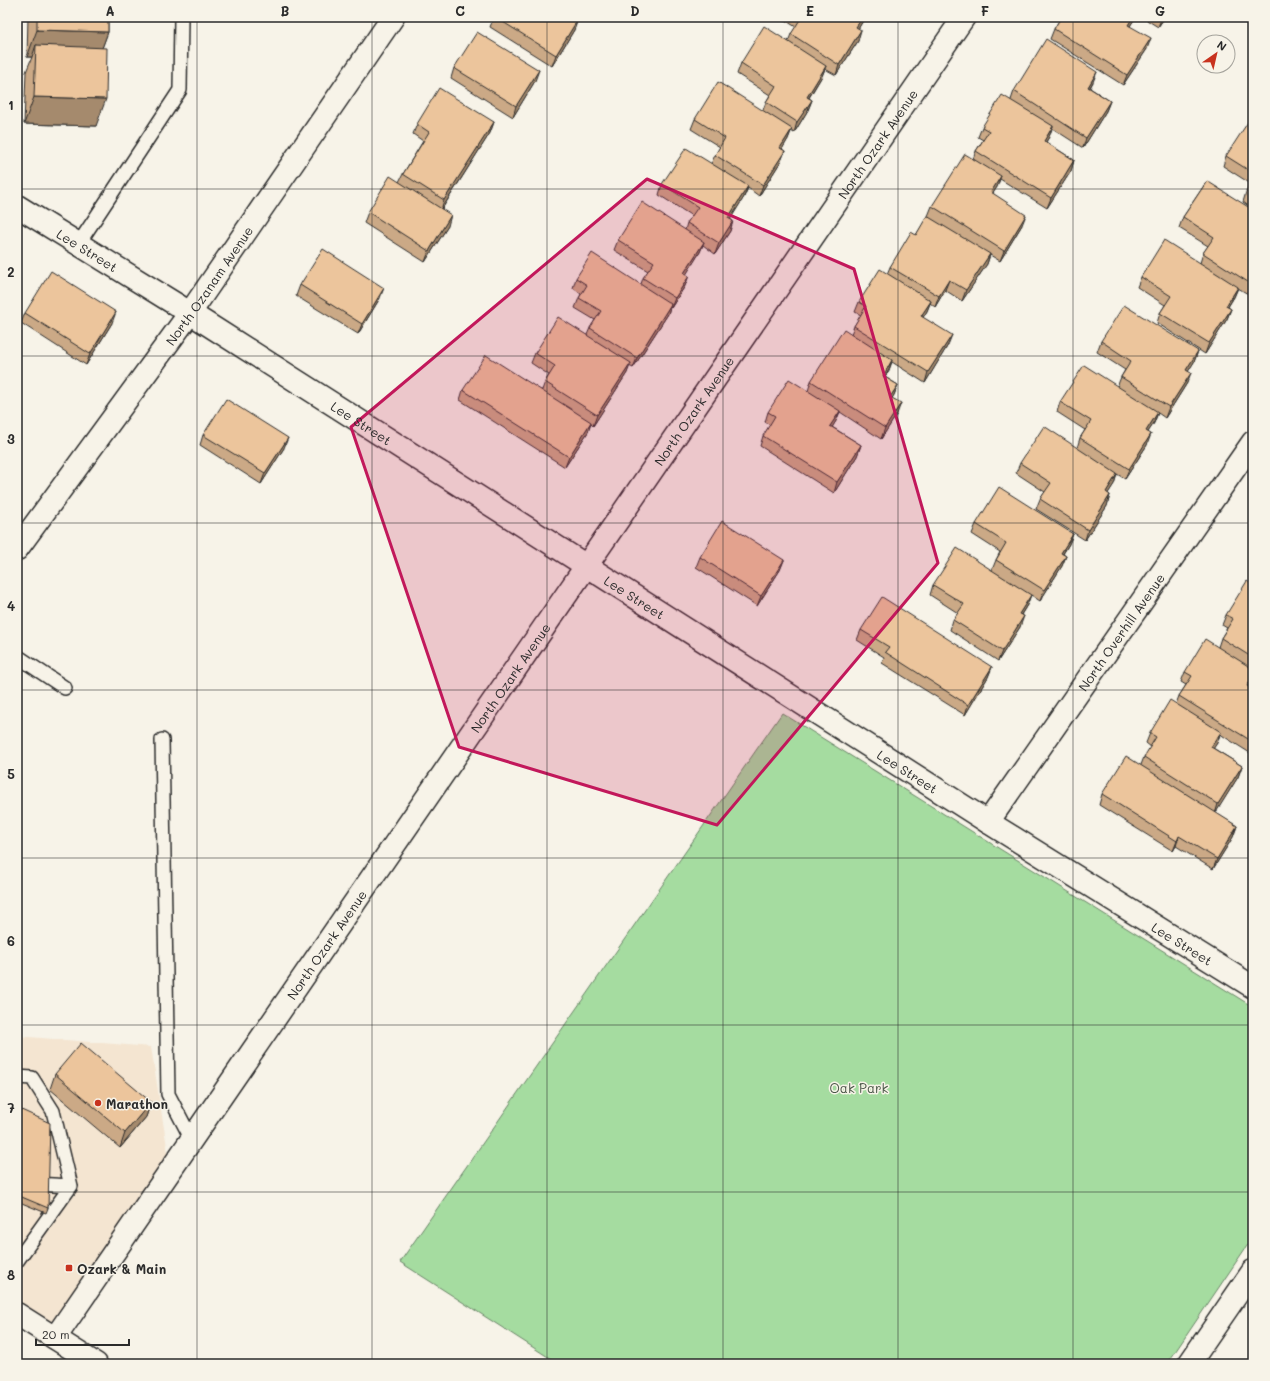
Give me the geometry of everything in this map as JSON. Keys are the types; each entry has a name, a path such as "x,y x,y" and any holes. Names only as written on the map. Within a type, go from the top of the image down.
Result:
{"street":[{"name":"North Ozanam Avenue","path":"17,549 190,313 393,17"},
{"name":"North Ozark Avenue","path":"56,1338 964,17"},
{"name":"Lee Street","path":"17,206 190,313 988,822 1253,987"},
{"name":"North Overhill Avenue","path":"988,822 1253,442"},
{"path":"1189,1364 1253,1270"},
{"path":"17,1314 96,1364"}],"lane":[{"path":"79,243 180,90 181,17"},
{"path":"17,656 65,688"},
{"path":"162,740 168,1094 192,1140"},
{"path":"17,1077 32,1078 53,1112 71,1186 17,1261"},
{"path":"17,1182 71,1186"}],"highlighted area":[{"path":"647,179 854,269 938,563 717,825 459,747 351,427"}],"shaded area":[{"path":"17,1036 151,1047 172,1178 67,1337 17,1305"}],"green space":[{"name":"Oak Park","path":"782,713 1253,1007 1253,1237 1167,1364 559,1364 400,1262"}],"building":[{"path":"37,17 108,17 108,32 37,30"},
{"path":"495,17 574,17 578,19 556,55"},
{"path":"800,17 863,17 856,27 861,30 839,65 791,34 801,18"},
{"path":"1061,17 1133,17 1128,25 1151,38 1127,75 1054,29"},
{"path":"764,26 826,66 807,97 812,100 797,122 766,102 776,86 741,63"},
{"path":"477,32 539,70 516,106 454,68"},
{"path":"1046,39 1097,72 1088,87 1110,101 1086,138 1014,91"},
{"path":"36,45 107,48 106,99 34,97"},
{"path":"718,82 792,129 780,148 785,151 763,185 715,155 725,138 695,119"},
{"path":"439,88 494,122 444,200 403,174 429,132 417,124"},
{"path":"1002,95 1053,126 1044,141 1074,160 1051,198 976,151 989,131 982,127"},
{"path":"1250,119 1253,121 1253,173 1226,156"},
{"path":"686,148 748,186 728,218 733,221 719,243 687,223 698,207 662,184"},
{"path":"965,154 1001,176 991,192 1026,215 1004,251 932,206"},
{"path":"390,176 451,215 429,251 368,212"},
{"path":"1207,181 1253,210 1253,282 1251,284 1203,253 1214,237 1183,217"},
{"path":"1253,181 1253,196 1246,192"},
{"path":"642,202 704,242 684,273 689,276 675,298 643,278 654,262 618,240"},
{"path":"927,216 990,254 966,290 949,280 939,296 890,267 911,232 916,235"},
{"path":"1164,240 1238,287 1226,306 1231,309 1209,343 1160,313 1171,296 1141,277"},
{"path":"323,249 384,288 362,324 300,285"},
{"path":"592,253 671,304 637,358 590,328 601,311 579,298 587,285 576,278"},
{"path":"880,269 931,301 921,316 952,335 928,372 854,326 866,306 859,302"},
{"path":"51,271 116,312 90,354 25,313"},
{"path":"1124,305 1198,351 1186,370 1191,373 1169,407 1121,377 1131,361 1101,341"},
{"path":"558,317 631,363 597,415 545,382 555,366 535,353"},
{"path":"844,329 892,360 883,376 898,385 890,397 901,403 885,428 811,381"},
{"path":"486,355 591,422 569,457 463,390"},
{"path":"1084,365 1158,412 1146,431 1151,434 1129,469 1080,438 1091,421 1060,402"},
{"path":"789,379 840,411 830,426 861,445 837,482 763,436 775,416 768,412"},
{"path":"226,399 288,438 265,473 203,435"},
{"path":"1044,426 1117,474 1106,492 1110,495 1088,530 1040,499 1051,483 1020,463"},
{"path":"999,487 1073,534 1061,553 1066,556 1044,590 996,560 1006,543 976,524"},
{"path":"722,521 784,560 761,596 700,557"},
{"path":"957,548 1031,595 1019,614 1024,616 1002,651 953,620 964,604 933,585"},
{"path":"1247,581 1253,585 1253,658 1221,638 1233,619 1226,615"},
{"path":"882,597 992,667 968,705 885,652 889,647 861,630"},
{"path":"1205,639 1253,669 1253,676 1247,686 1253,690 1253,742 1179,696 1192,676 1185,672"},
{"path":"1170,700 1221,732 1211,747 1242,766 1218,804 1144,757 1156,737 1150,733"},
{"path":"1126,756 1237,826 1217,859 1179,836 1177,841 1102,794"},
{"path":"81,1043 151,1102 125,1133 55,1074"},
{"path":"17,1108 50,1123 48,1208 17,1195"}],"place":[{"name":"Marathon","path":"98,1103"},
{"name":"Ozark & Main","path":"69,1268"}]}
